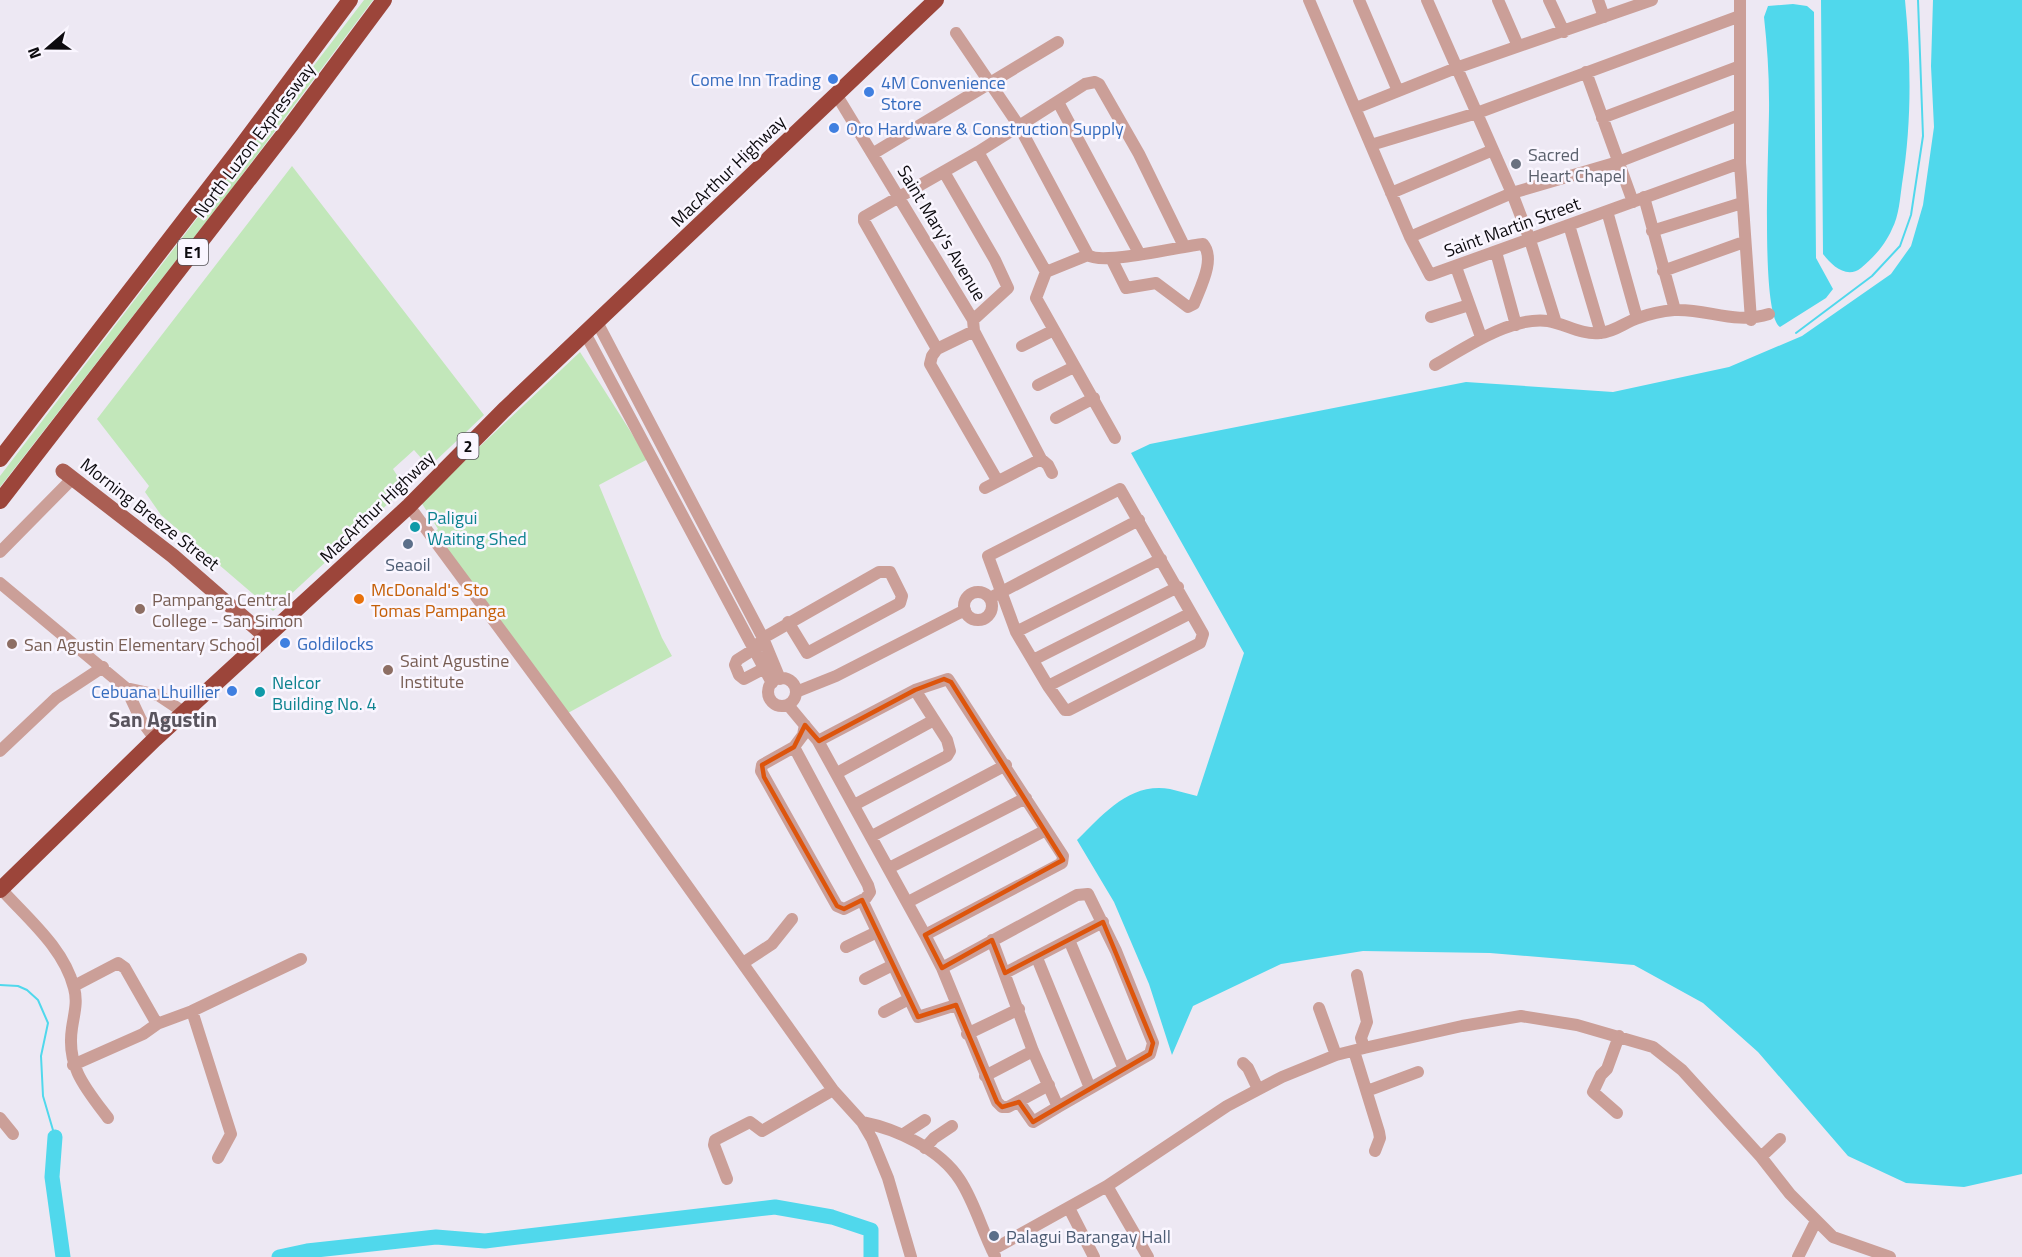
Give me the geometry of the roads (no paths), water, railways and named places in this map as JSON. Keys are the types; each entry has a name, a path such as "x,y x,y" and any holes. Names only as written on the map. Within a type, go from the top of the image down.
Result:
{"highway":[{"name":"North Luzon Expressway","path":"0,459 230,161 350,0"},
{"name":"North Luzon Expressway","path":"0,501 291,125 384,0"},
{"name":"MacArthur Highway","path":"0,890 155,739 410,506 506,408 936,0"}],"main road":[{"name":"Morning Breeze Street","path":"68,474 189,569 266,636"}],"street":[{"path":"1309,0 1410,237 1512,193 1618,162 1739,115"},
{"path":"1359,0 1398,91"},
{"path":"1427,0 1512,193 1530,240 1556,323"},
{"path":"1498,0 1518,46"},
{"path":"1550,0 1564,32"},
{"path":"1598,0 1604,17"},
{"path":"1356,108 1456,68 1652,0"},
{"path":"1740,0 1740,163 1751,320"},
{"path":"1371,145 1477,113 1740,16"},
{"path":"956,33 1019,126 1088,255 1094,259 1111,258 1203,244 1207,251 1205,274 1194,304 1190,307 1156,283 1126,288 1111,258"},
{"path":"874,153 1058,42"},
{"path":"1602,118 1740,66"},
{"path":"1586,72 1618,162 1652,231 1675,310"},
{"path":"937,349 863,220 978,152 1088,82 1099,84 1139,154 1184,246"},
{"name":"Saint Mary's Avenue","path":"836,94 874,153 973,326 1041,459 1048,465 1052,474"},
{"path":"1058,102 1139,254"},
{"path":"1391,193 1493,150"},
{"path":"978,152 1046,272"},
{"name":"Saint Martin Street","path":"1410,237 1427,273 1431,274 1456,267 1740,163"},
{"path":"944,172 996,260 1008,288 973,326 937,349 930,364 997,480"},
{"path":"1652,231 1742,203"},
{"path":"1607,211 1637,318"},
{"path":"1569,225 1600,333"},
{"path":"1663,271 1744,242"},
{"path":"1496,252 1516,326"},
{"path":"1088,255 1046,272 1036,297 1115,438"},
{"path":"1456,267 1481,337"},
{"path":"1431,318 1469,305"},
{"path":"1435,365 1481,337 1537,321 1556,323 1583,333 1600,333 1616,330 1637,318 1675,310 1751,320 1768,314"},
{"path":"591,328 610,346 763,638 776,681 768,694 772,702 779,706 788,705"},
{"path":"591,328 598,355 765,668 776,681 791,682 796,692"},
{"path":"1022,346 1054,330"},
{"path":"598,355 610,346"},
{"path":"1038,385 1074,367"},
{"path":"620,396 632,388"},
{"path":"1056,418 1094,398"},
{"path":"985,488 1041,459"},
{"path":"0,552 68,474"},
{"path":"1117,489 1123,490 1161,559 1203,634 1200,643 1065,711 1059,706 1016,632 989,559 992,552 1117,489"},
{"path":"674,496 686,490"},
{"path":"410,506 616,786 833,1090 862,1122 888,1178 911,1257"},
{"path":"990,598 1139,520"},
{"path":"1016,632 1161,559"},
{"path":"765,668 744,679 739,675 735,665 737,660 756,648 763,638 788,622 883,571 890,572 902,596 900,603 807,653 788,622"},
{"path":"0,583 64,639 103,667 126,688 141,720 155,739"},
{"path":"1033,660 1178,587"},
{"path":"974,592 983,593 990,598 991,612 984,618 970,617 965,610 965,601 974,592"},
{"path":"788,705 796,692 836,676 965,610"},
{"path":"1048,686 1191,613"},
{"path":"0,751 56,698 103,667"},
{"path":"818,741 915,690 948,679 1063,856 1062,863 925,935"},
{"path":"126,688 158,696 185,713"},
{"path":"854,805 947,756 950,747 915,690"},
{"path":"788,705 818,741 908,902 942,968 967,1035 997,1102 1002,1107 1019,1102 1049,1085"},
{"path":"837,773 934,720"},
{"path":"794,747 868,885 870,892 862,900 844,909 837,906 761,771 762,765 794,747 803,735 805,725"},
{"path":"872,836 1006,765"},
{"path":"889,868 1026,798"},
{"path":"908,902 1046,830"},
{"path":"0,890 54,947 74,986 77,1000 70,1044 72,1065 108,1118"},
{"path":"942,968 1082,893 1089,896 1103,922 1153,1043 1150,1054 1033,1122 1019,1102"},
{"path":"862,900 918,1017 956,1005"},
{"path":"743,963 772,944 792,919"},
{"path":"1005,973 1103,922"},
{"path":"846,947 877,932"},
{"path":"992,940 1033,1051 1058,1107"},
{"path":"1069,940 1124,1069"},
{"path":"1037,958 1090,1088"},
{"path":"72,1065 301,959"},
{"path":"74,986 118,963 125,968 157,1024"},
{"path":"865,980 893,965"},
{"path":"1357,975 1367,1018 1359,1049 1367,1091 1380,1138 1375,1151"},
{"path":"884,1012 909,999"},
{"path":"1319,1008 1336,1055"},
{"path":"967,1035 1019,1009"},
{"path":"192,1011 231,1134 218,1158"},
{"path":"862,1122 902,1135 944,1162 958,1178 994,1254 1107,1186 1258,1089 1336,1055 1462,1026 1521,1016 1577,1025 1653,1047 1671,1059 1761,1157 1790,1194 1833,1237 1890,1257"},
{"path":"1617,1113 1593,1092 1601,1075 1607,1069 1619,1036"},
{"path":"985,1076 1033,1051"},
{"path":"1243,1064 1248,1068 1258,1089"},
{"path":"1367,1091 1418,1072"},
{"path":"727,1179 714,1145 715,1140 750,1122 762,1131 833,1090"},
{"path":"0,1118 13,1134"},
{"path":"902,1135 905,1130 924,1120"},
{"path":"925,1148 934,1138 952,1126"},
{"path":"1761,1157 1780,1139"},
{"path":"1107,1186 1148,1257"},
{"path":"1069,1208 1094,1257"},
{"path":"1798,1257 1816,1221"}],"water":[{"path":"1821,0 1905,0 1909,115 1898,213 1889,235 1879,250 1861,268 1850,272 1835,267 1823,254"},
{"path":"1933,0 2022,0 2022,1174 1964,1187 1906,1183 1848,1156 1758,1052 1703,1003 1634,965 1490,953 1363,951 1281,964 1193,1006 1172,1055 1149,984 1114,902 1077,840 1118,802 1142,790 1170,789 1197,796 1244,653 1131,453 1150,444 1466,382 1613,392 1729,367 1802,336 1891,274 1911,246 1923,205 1934,127 1931,66"},
{"path":"1793,4 1807,6 1814,12 1816,258 1833,289 1826,298 1780,327 1774,315 1768,258 1769,90 1764,17 1768,6"}],"waterway":[{"path":"1796,333 1872,276 1900,246 1911,215 1923,136 1918,0"},
{"path":"0,985 18,986 27,990 38,1000 48,1023 41,1056 43,1096 55,1137"},
{"path":"55,1137 52,1177 63,1257"},
{"path":"279,1257 307,1251 436,1237 485,1241 775,1207 832,1217 871,1230 871,1257"}],"place":[{"name":"Come Inn Trading","path":"833,79"},
{"name":"4M Convenience Store","path":"869,92"},
{"name":"Oro Hardware & Construction Supply","path":"834,128"},
{"name":"Sacred Heart Chapel","path":"1516,164"},
{"name":"Paligui Waiting Shed","path":"415,527"},
{"name":"Seaoil","path":"408,544"},
{"name":"McDonald's Sto Tomas Pampanga","path":"359,599"},
{"name":"Pampanga Central College - San Simon","path":"140,609"},
{"name":"Goldilocks","path":"285,643"},
{"name":"San Agustin Elementary School","path":"12,644"},
{"name":"Saint Agustine Institute","path":"388,670"},
{"name":"Cebuana Lhuillier","path":"232,691"},
{"name":"Nelcor Building No. 4","path":"260,692"},
{"name":"Palagui Barangay Hall","path":"994,1236"}],"district":[{"name":"San Agustin","path":"163,719"}]}
